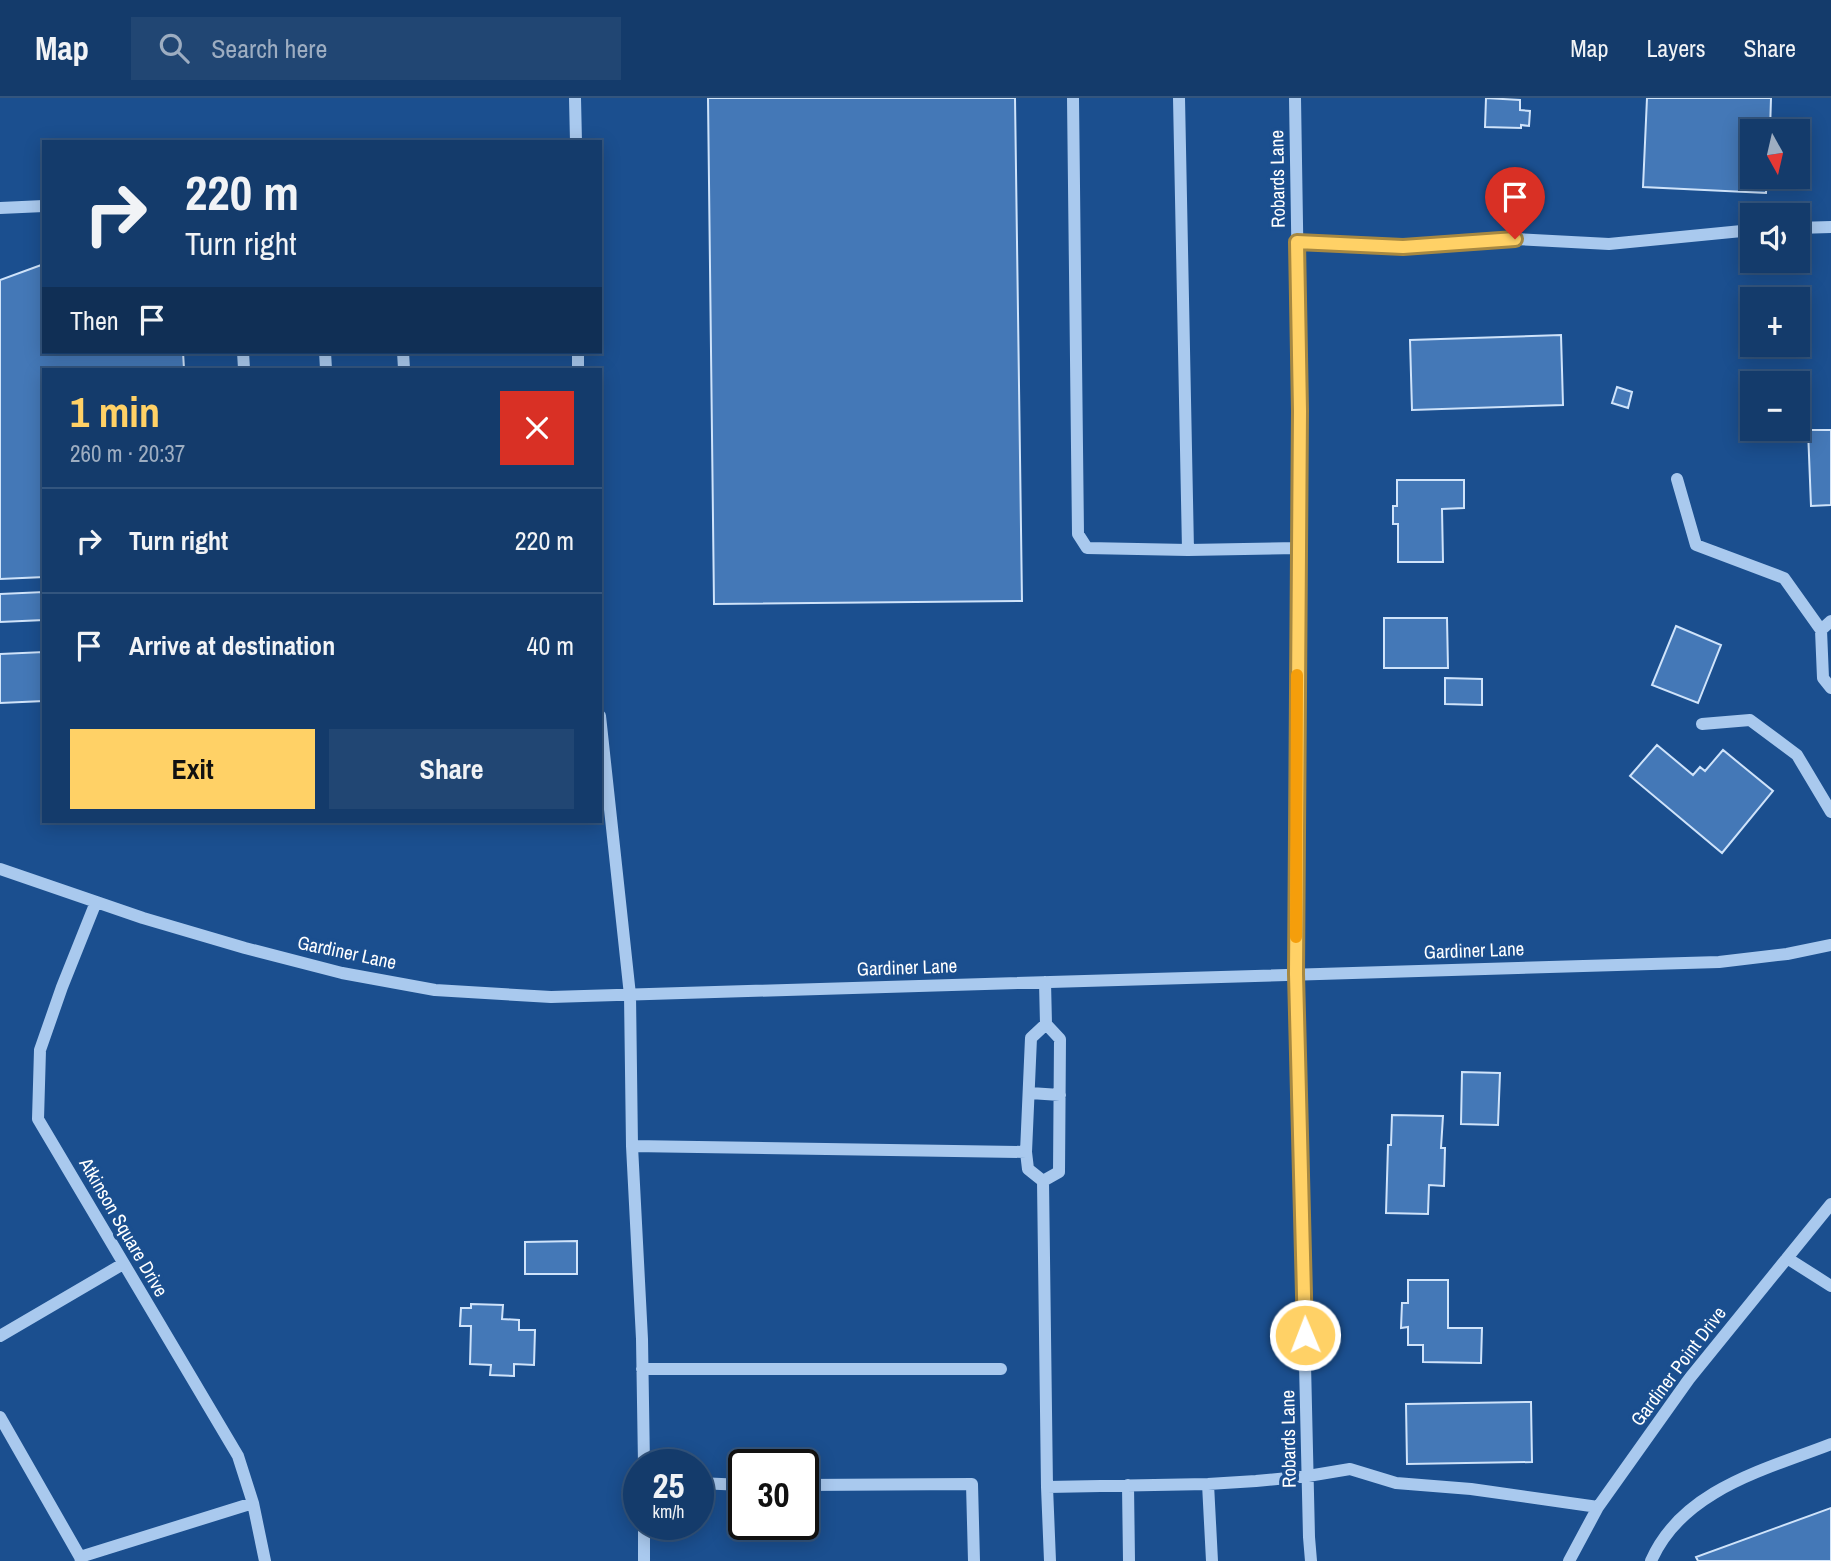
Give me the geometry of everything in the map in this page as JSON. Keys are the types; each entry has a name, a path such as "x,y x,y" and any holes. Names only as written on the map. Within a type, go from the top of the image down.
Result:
{"street":[{"path":"575,98 576,140"},
{"path":"1073,98 1078,534 1087,548 1298,548"},
{"path":"1179,98 1188,550"},
{"name":"Robards Lane","path":"1295,98 1300,411 1296,974 1311,1561"},
{"path":"0,208 42,206"},
{"path":"1810,228 1831,227"},
{"path":"1297,242 1403,247 1515,239 1609,244 1740,231"},
{"path":"1676,479 1696,545 1784,578 1821,630 1823,678 1831,688"},
{"path":"1821,630 1831,621"},
{"path":"1702,724 1749,720 1797,755 1831,812"},
{"path":"602,735 630,995 632,1146 644,1449"},
{"name":"Gardiner Lane","path":"0,869 143,918 342,973 435,990 551,998 1719,962 1787,954 1831,945"},
{"name":"Atkinson Square Drive","path":"96,902 40,1050 38,1119 238,1456 253,1503 265,1561"},
{"path":"1043,1181 1059,1172 1060,1095 1060,1039 1046,1024 1045,982"},
{"path":"1043,1181 1028,1169 1026,1152 1031,1038 1046,1024"},
{"path":"1030,1093 1060,1095"},
{"path":"632,1146 1026,1152"},
{"path":"1043,1181 1046,1487 1050,1561"},
{"name":"Gardiner Point Drive","path":"1569,1561 1598,1507 1689,1379 1831,1204"},
{"path":"1787,1258 1831,1286"},
{"path":"0,1336 123,1264"},
{"path":"642,1369 1001,1369"},
{"path":"0,1418 80,1559 253,1503"},
{"path":"1651,1561 1667,1531 1696,1503 1732,1483 1831,1444"},
{"path":"1046,1487 1208,1484 1308,1476 1350,1469 1396,1483 1471,1489 1598,1507"},
{"path":"819,1485 972,1484 974,1561"},
{"path":"1208,1484 1212,1561"},
{"path":"1128,1485 1129,1561"},
{"path":"644,1540 644,1561"}],"building":[{"path":"708,98 1015,98 1022,601 714,604"},
{"path":"1486,98 1520,100 1520,110 1530,111 1529,126 1485,127"},
{"path":"1647,98 1771,98 1770,119 1740,119 1740,189 1766,189 1766,193 1643,187"},
{"path":"42,265 42,354 183,354 184,368 42,368 42,577 0,579 0,280"},
{"path":"1561,335 1563,405 1412,410 1410,340"},
{"path":"1617,387 1632,392 1628,408 1612,403"},
{"path":"1810,430 1831,430 1831,505 1811,506"},
{"path":"1397,480 1464,480 1464,508 1442,509 1443,562 1398,562 1398,524 1393,524 1393,506 1397,506"},
{"path":"42,592 42,620 0,622 0,594"},
{"path":"1384,618 1447,618 1448,668 1384,668"},
{"path":"1676,626 1721,645 1698,703 1652,685"},
{"path":"42,652 42,701 0,703 0,654"},
{"path":"1445,678 1482,679 1482,705 1445,704"},
{"path":"1657,745 1693,775 1700,767 1705,771 1723,750 1773,791 1722,853 1630,776"},
{"path":"1462,1072 1500,1073 1498,1125 1461,1124"},
{"path":"1392,1115 1443,1116 1441,1148 1445,1148 1444,1186 1429,1185 1428,1214 1386,1213 1388,1145 1391,1145"},
{"path":"577,1241 577,1274 525,1274 525,1242"},
{"path":"1408,1280 1448,1280 1448,1328 1482,1328 1481,1363 1423,1362 1423,1345 1408,1345 1408,1327 1401,1328 1402,1303 1408,1303"},
{"path":"471,1304 503,1305 502,1319 519,1320 519,1330 535,1330 534,1365 514,1364 514,1376 490,1375 491,1365 470,1364 471,1326 460,1326 461,1308 471,1308"},
{"path":"1531,1402 1532,1462 1407,1464 1406,1404"},
{"path":"1831,1508 1831,1561 1698,1561 1696,1557"}],"slow traffic":[{"path":"1296,937 1297,675"}],"route":[{"path":"1305,1335 1296,974 1300,411 1297,242 1403,247 1515,239"}]}
